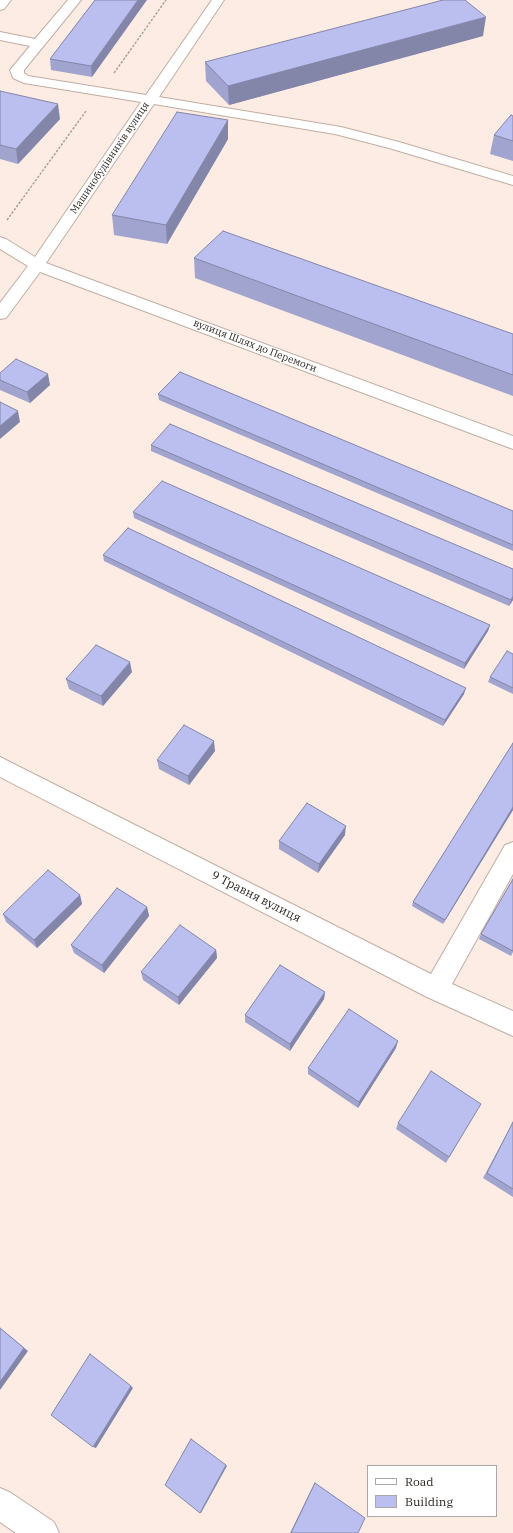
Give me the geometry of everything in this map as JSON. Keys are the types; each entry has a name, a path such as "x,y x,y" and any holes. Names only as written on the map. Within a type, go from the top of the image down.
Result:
{"street":[{"path":"0,6 5,0"},
{"path":"75,0 17,70 18,75 24,79 336,130 394,145 513,181"},
{"name":"Машинобудівників вулиця","path":"0,314 37,265 218,0"},
{"path":"0,36 39,44"},
{"name":"вулиця Шлях до Перемоги","path":"0,242 37,265 513,443"},
{"name":"9 Травня вулиця","path":"0,766 436,989 513,1024"},
{"path":"436,989 513,852"},
{"path":"0,1504 43,1533"}],"path":[{"path":"111,77 166,0"},
{"path":"5,224 88,109"}],"building":[{"path":"95,0 138,0 91,66 50,59"},
{"path":"443,0 465,0 486,17 228,86 205,62"},
{"path":"0,91 58,104 16,149 0,145"},
{"path":"177,112 228,120 166,225 112,215"},
{"path":"511,115 513,116 513,141 494,135"},
{"path":"223,231 513,334 513,375 194,258"},
{"path":"16,359 48,374 27,392 0,380 0,373"},
{"path":"180,372 513,511 513,545 158,394"},
{"path":"0,402 18,411 0,426"},
{"path":"170,424 513,569 513,596 511,600 151,445"},
{"path":"162,481 490,625 465,663 133,512"},
{"path":"128,528 466,688 445,720 103,555"},
{"path":"96,645 130,662 101,696 66,679"},
{"path":"507,651 513,654 513,688 490,677"},
{"path":"184,725 214,741 188,776 157,760"},
{"path":"513,743 513,807 445,920 413,902"},
{"path":"307,803 346,826 319,864 279,841"},
{"path":"48,870 80,895 34,940 3,914"},
{"path":"513,879 513,951 481,934"},
{"path":"117,888 147,907 102,965 71,945"},
{"path":"180,925 216,950 178,997 141,972"},
{"path":"280,965 325,992 290,1044 245,1015"},
{"path":"349,1009 398,1041 359,1102 308,1068"},
{"path":"431,1071 481,1104 449,1157 398,1123"},
{"path":"513,1122 513,1189 487,1173"},
{"path":"0,1328 24,1348 0,1382"},
{"path":"90,1354 131,1386 93,1447 51,1415"},
{"path":"191,1439 226,1465 200,1513 165,1485"},
{"path":"315,1483 365,1518 358,1533 291,1533"}]}
